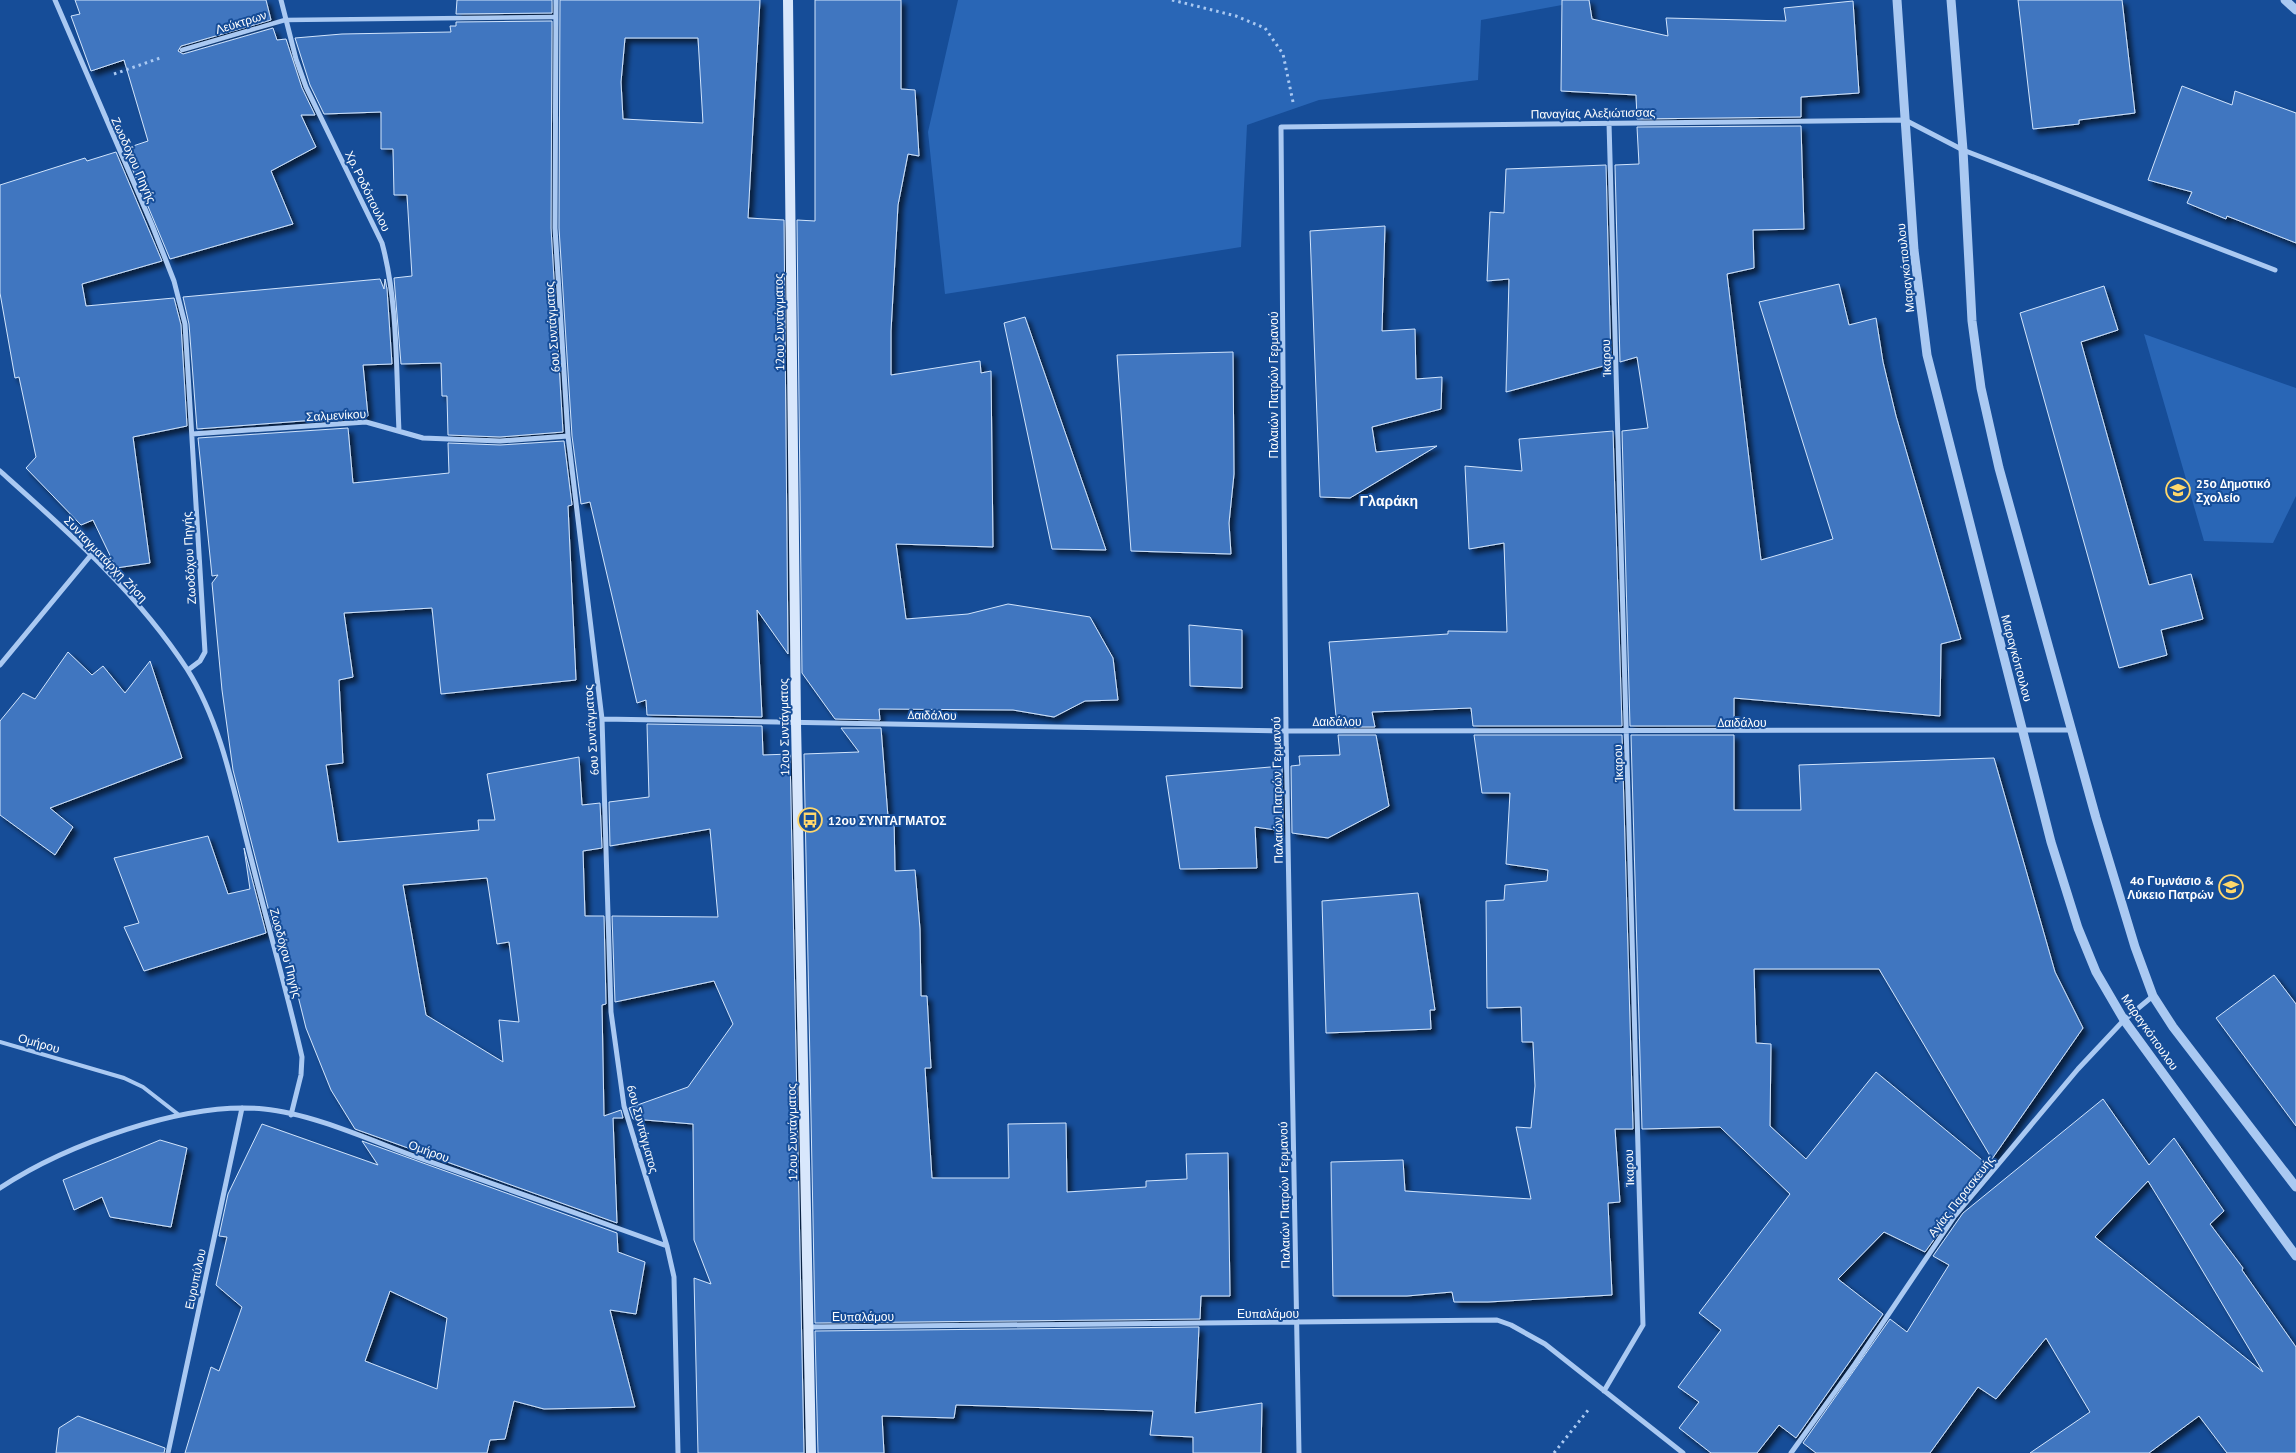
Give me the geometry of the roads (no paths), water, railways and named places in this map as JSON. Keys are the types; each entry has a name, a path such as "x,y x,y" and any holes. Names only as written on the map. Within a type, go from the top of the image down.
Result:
{"main road":[{"name":"12ου Συντάγματος","path":"788,0 796,723 811,1453"}],"street":[{"name":"Ζωοδόχου Πηγής","path":"55,0 89,83 152,225 180,298 188,348 205,652 200,661 188,670 205,704 218,738 302,1056 301,1075 291,1115"},
{"name":"Χρ. Ροδόπουλου","path":"281,0 296,60 306,86 382,243 387,262 391,295 399,431"},
{"name":"6ου Συντάγματος","path":"556,0 555,228 568,436 602,718 611,1012 624,1106 667,1246 674,1277 678,1453"},
{"name":"Μαραγκόπουλου","path":"1897,0 1914,250 1927,355 2051,842 2078,928 2096,972 2124,1020 2296,1256"},
{"name":"Μαραγκόπουλου","path":"1951,0 1963,150 1972,321 1981,388 2000,468 2071,730 2121,904 2153,996 2173,1027 2296,1187"},
{"path":"2285,0 2296,10"},
{"name":"Λεύκτρων","path":"182,50 285,20 555,17"},
{"name":"Παναγίας Αλεξιώτισσας","path":"1281,128 1905,120"},
{"path":"1905,120 1963,150 2275,270"},
{"name":"Ίκαρου","path":"1604,1391 1643,1326 1610,123"},
{"name":"Παλαιών Πατρών Γερμανού","path":"1281,128 1286,731 1298,1453"},
{"name":"Σαλμενίκου","path":"192,434 366,422 423,438 474,441 568,436"},
{"name":"Συνταγματάρχη Ζήση","path":"0,471 91,555 164,636 188,670"},
{"path":"0,665 91,555"},
{"name":"Δαιδάλου","path":"602,718 1286,731 2071,730"},
{"name":"Αγίας Παρασκευής","path":"1791,1453 1855,1364 1954,1217 2078,1069 2124,1020 2153,996"},
{"name":"Ομήρου","path":"0,1188 33,1169 96,1141 149,1122 178,1115 242,1108 264,1109 341,1130 667,1246"},
{"name":"Ευρυπύλου","path":"168,1453 242,1108"},
{"name":"Ευπαλάμου","path":"809,1327 1497,1320 1511,1324 1544,1344 1683,1453"}],"lane":[{"name":"Ομήρου","path":"0,1042 124,1078 143,1087 178,1115"}],"place":[{"name":"25ο Δημοτικό Σχολείο","path":"2178,490"},
{"name":"12ου ΣΥΝΤΑΓΜΑΤΟΣ","path":"810,820"},
{"name":"4ο Γυμνάσιο & Λύκειο Πατρών","path":"2231,887"}],"district":[{"name":"Γλαράκη","path":"1389,501"}]}
